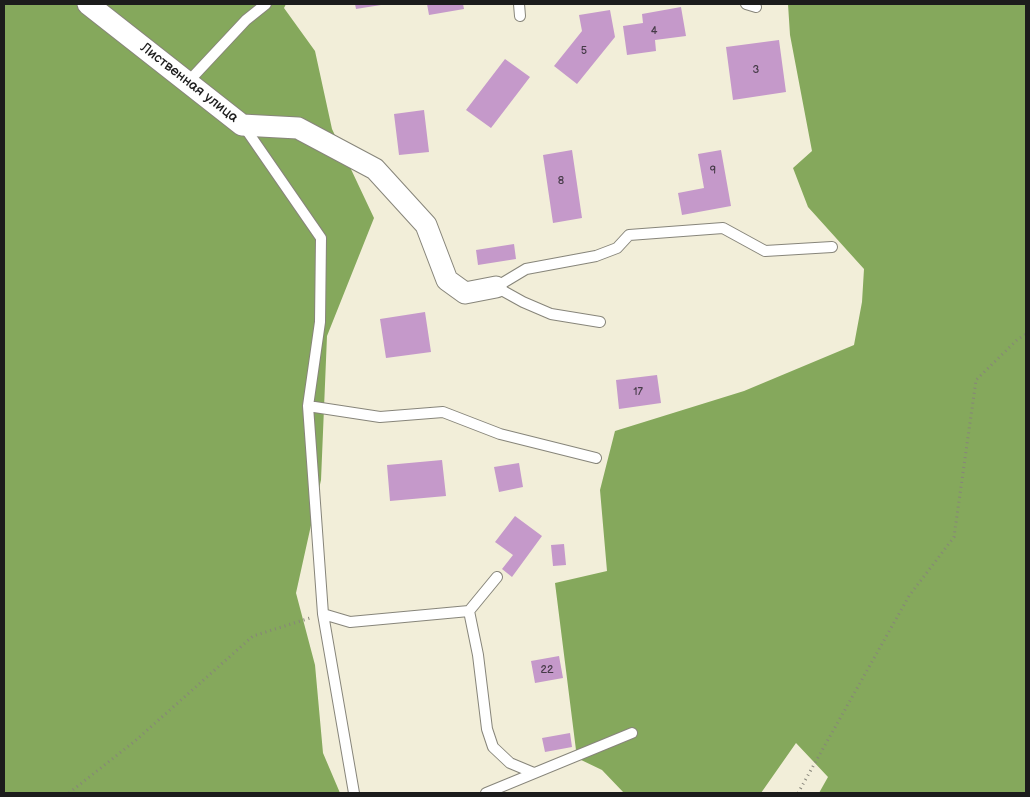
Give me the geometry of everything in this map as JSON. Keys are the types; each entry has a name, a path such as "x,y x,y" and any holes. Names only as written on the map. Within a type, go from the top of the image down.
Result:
{"street":[{"name":"Лиственная улица","path":"88,4 242,125 298,128 375,169 426,226 447,280 465,292 496,287"}],"lane":[{"path":"188,82 246,20 266,4"},
{"path":"519,4 520,16"},
{"path":"746,4 756,7"},
{"path":"242,125 321,238 320,322 308,406 323,614 354,793"},
{"path":"496,287 526,270 596,256 617,248 629,235 723,228 765,251 832,247"},
{"path":"496,287 523,302 551,314 600,322"},
{"path":"308,406 380,417 443,412 500,434 596,458"},
{"path":"323,614 350,622 469,611 497,577"},
{"path":"469,611 478,655 486,729 493,748 510,763 534,773"},
{"path":"486,793 632,733"}],"path":[{"path":"798,793 909,596 954,537 976,380 1017,340 1026,334"},
{"path":"68,793 135,741 253,636 323,614"}],"green space":[{"path":"4,4 286,4 284,8 315,51 332,129 374,218 327,336 321,480 296,593 315,665 323,753 340,793 4,793"},
{"path":"788,4 1026,4 1026,793 819,793 828,777 796,743 761,793 624,793 602,770 577,758 555,583 607,571 600,490 615,431 744,391 854,345 862,302 864,269 808,207 793,168 812,151 790,35"}],"building":[{"path":"355,4 380,4 381,5 356,9"},
{"path":"427,4 463,4 464,9 429,15"},
{"path":"681,7 686,36 655,40 656,51 627,55 623,26 643,23 642,14"},
{"path":"610,10 615,37 577,84 554,66 582,31 579,15"},
{"path":"779,40 786,92 733,100 726,47"},
{"path":"505,59 530,77 491,128 466,110"},
{"path":"424,110 429,152 399,155 394,114"},
{"path":"572,150 582,218 553,223 543,155"},
{"path":"721,150 731,206 682,215 678,193 704,188 698,154"},
{"path":"514,244 516,259 478,265 476,250"},
{"path":"425,312 431,352 386,358 380,319"},
{"path":"657,375 661,403 619,409 616,380"},
{"path":"442,460 446,496 390,501 387,465"},
{"path":"519,463 523,487 499,492 494,467"},
{"path":"515,516 542,536 512,577 502,569 513,555 495,542"},
{"path":"564,544 566,565 553,566 551,545"},
{"path":"559,656 563,678 535,683 531,661"},
{"path":"570,733 572,747 545,752 542,738"}]}
